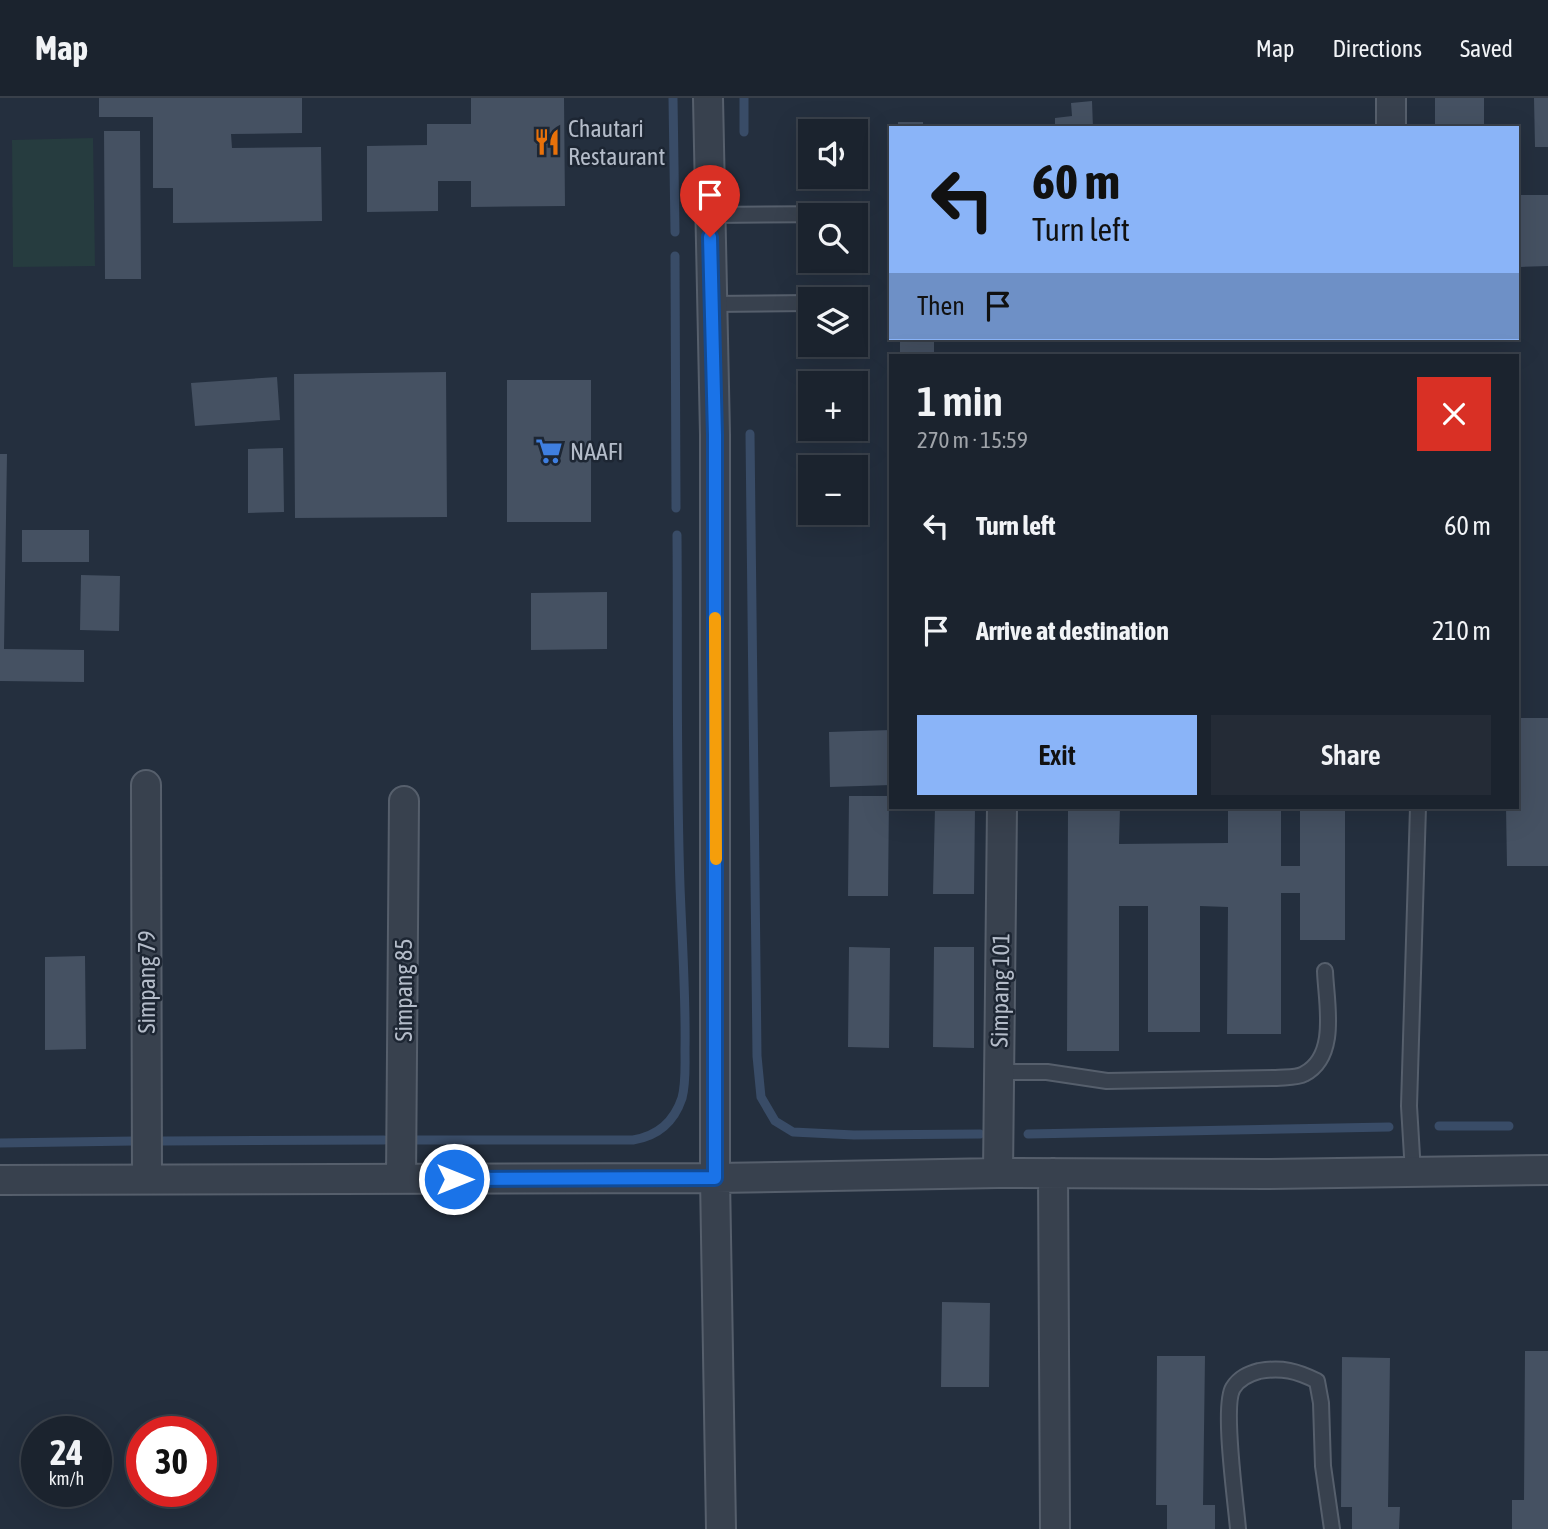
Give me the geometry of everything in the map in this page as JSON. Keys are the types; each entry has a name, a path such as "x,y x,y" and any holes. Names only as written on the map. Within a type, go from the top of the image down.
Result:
{"street":[{"path":"708,98 715,435 715,1178 721,1529"},
{"path":"1391,98 1391,126"},
{"name":"Simpang 79","path":"146,785 147,1179"},
{"name":"Simpang 85","path":"401,1179 404,801"},
{"name":"Simpang 101","path":"998,1173 1002,809"},
{"path":"0,1180 715,1178 998,1173 1548,1170"},
{"path":"1053,1173 1055,1529"}],"lane":[{"path":"710,215 798,214"},
{"path":"712,304 798,303"},
{"path":"1413,1172 1409,1106 1418,809"},
{"path":"999,1072 1047,1072 1107,1081 1276,1078 1303,1075 1325,1051 1325,971"},
{"path":"1238,1529 1228,1416 1231,1390 1247,1374 1270,1369 1295,1370 1317,1381 1321,1403 1323,1466 1332,1529"}],"green space":[{"path":"93,138 95,266 13,267 12,140"}],"building":[{"path":"99,98 302,98 302,133 231,134 232,148 321,147 322,221 173,223 173,188 153,188 153,117 99,117"},
{"path":"471,98 564,98 565,206 471,207 471,181 438,181 438,211 367,212 367,146 427,145 427,124 471,124"},
{"path":"1435,98 1484,98 1484,126 1435,126"},
{"path":"1534,98 1548,98 1548,147 1535,147"},
{"path":"1092,101 1093,126 1055,126 1055,118 1072,116 1071,103"},
{"path":"898,122 923,122 923,126 898,126"},
{"path":"104,131 140,131 141,279 105,279"},
{"path":"1519,195 1548,195 1548,266 1520,267"},
{"path":"900,340 934,340 934,354 900,354"},
{"path":"446,372 447,517 295,518 294,374"},
{"path":"277,377 280,420 195,426 191,383"},
{"name":"NAAFI","path":"507,380 591,380 591,522 507,522"},
{"path":"283,448 284,512 248,513 248,449"},
{"path":"0,454 7,454 4,649 84,650 84,682 0,681"},
{"path":"22,530 89,530 89,562 22,562"},
{"path":"81,575 120,576 119,631 80,630"},
{"path":"607,592 607,649 531,650 531,593"},
{"path":"1519,718 1548,718 1548,866 1507,866 1506,809 1519,809"},
{"path":"889,730 889,785 830,787 829,732"},
{"path":"849,796 889,796 888,896 848,896"},
{"path":"935,809 975,809 974,894 933,894"},
{"path":"1068,809 1120,809 1119,844 1228,843 1228,809 1281,809 1281,866 1300,866 1300,811 1345,811 1345,940 1300,940 1300,893 1281,893 1281,1034 1227,1034 1228,907 1200,906 1200,1032 1148,1032 1148,906 1119,906 1119,1051 1067,1051"},
{"path":"849,947 890,948 889,1048 848,1047"},
{"path":"934,947 974,947 974,1048 933,1047"},
{"path":"85,956 86,1049 45,1050 45,957"},
{"path":"942,1302 990,1303 989,1387 941,1387"},
{"path":"1525,1351 1548,1351 1548,1529 1512,1529 1512,1500 1524,1500"},
{"path":"1157,1356 1205,1356 1203,1505 1215,1505 1215,1529 1167,1529 1167,1505 1156,1505"},
{"path":"1342,1357 1390,1358 1388,1507 1400,1507 1399,1529 1352,1529 1352,1507 1341,1507"}],"waterway":[{"path":"673,98 675,232"},
{"path":"744,98 744,132"},
{"path":"675,256 676,508"},
{"path":"750,434 757,1056 761,1097 775,1121 793,1132 854,1135 980,1134"},
{"path":"416,1140 633,1140 650,1135 664,1126 679,1107 685,1080 685,1030 678,798 677,535"},
{"path":"1439,1126 1509,1126"},
{"path":"1028,1134 1389,1127"},
{"path":"163,1141 384,1140"},
{"path":"0,1143 134,1141"}],"slow traffic":[{"path":"715,618 716,859"}],"place":[{"name":"Chautari Restaurant","path":"547,142"},
{"name":"NAAFI","path":"549,451"}],"route":[{"path":"454,1179 715,1178 715,435 710,237"}]}
